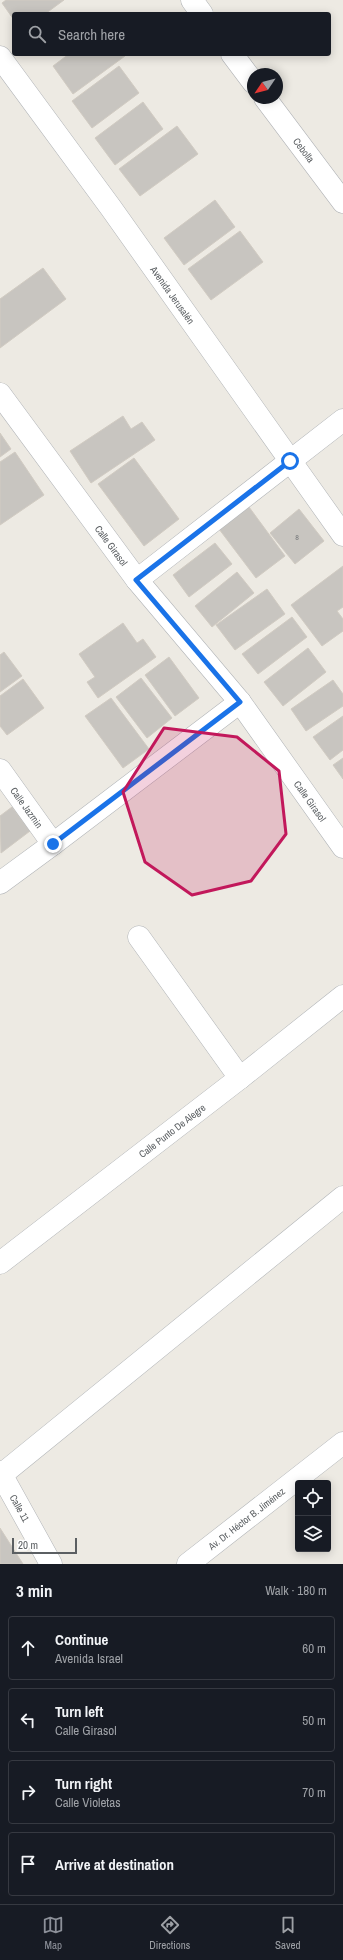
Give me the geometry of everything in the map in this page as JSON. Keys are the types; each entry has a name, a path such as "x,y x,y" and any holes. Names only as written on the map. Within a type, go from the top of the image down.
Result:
{"street":[{"path":"192,0 201,12"},
{"path":"234,56 247,74"},
{"name":"Avenida Jerusalén","path":"0,57 112,208 343,535"},
{"name":"Cebolla","path":"270,104 343,202"},
{"name":"Calle Girasol","path":"0,394 136,580 240,702 343,847"},
{"path":"136,580 343,420"},
{"path":"0,883 240,702"},
{"name":"Calle Jazmin","path":"0,770 53,844"},
{"path":"139,937 240,1078"},
{"name":"Calle Punto De Alegre","path":"0,1263 240,1078 343,996"},
{"path":"0,1474 343,1197"},
{"name":"Av. Dr. Héctor B. Jiménez","path":"188,1564 343,1443"},
{"name":"Calle 11","path":"0,1474 51,1564"}],"highlighted area":[{"path":"164,728 237,737 279,771 286,834 251,881 192,895 145,862 123,792"}],"building":[{"path":"6,0 64,0 48,12 12,12 12,17 2,3"},
{"path":"66,56 125,56 73,94 53,66"},
{"path":"119,66 139,93 92,128 72,101"},
{"path":"143,102 163,129 115,165 95,138"},
{"path":"177,126 198,154 140,196 119,169"},
{"path":"215,200 235,227 184,265 164,238"},
{"path":"240,231 263,262 211,300 188,269"},
{"path":"43,268 66,299 0,348 0,299"},
{"path":"123,416 131,429 142,422 155,440 91,483 70,451"},
{"path":"0,433 11,449 0,457"},
{"path":"15,452 44,495 0,525 0,462"},
{"path":"134,458 179,519 144,546 98,484"},
{"path":"249,507 285,556 256,578 219,529"},
{"path":"299,509 324,541 295,564 270,533"},
{"path":"215,543 232,564 189,597 173,575"},
{"path":"343,566 343,607 337,611 343,619 343,631 322,646 291,605"},
{"path":"237,572 254,593 212,627 195,606"},
{"path":"267,589 285,614 235,650 216,625"},
{"path":"292,617 307,637 258,674 242,654"},
{"path":"123,623 137,643 143,639 156,657 98,698 87,682 95,677 79,654"},
{"path":"308,648 326,672 283,706 264,682"},
{"path":"4,652 22,676 0,692 0,655"},
{"path":"169,657 199,698 175,716 145,675"},
{"path":"141,678 172,718 147,738 116,697"},
{"path":"23,679 44,708 7,735 0,726 0,696"},
{"path":"333,680 343,694 343,706 306,731 291,709"},
{"path":"111,698 149,749 123,768 85,716"},
{"path":"343,716 343,750 330,760 313,737"},
{"path":"343,758 343,779 333,765"},
{"path":"12,807 30,831 1,853 0,816"},
{"path":"0,1528 23,1564 0,1564"}],"route":[{"path":"53,844 240,702 136,580 290,461"}]}
